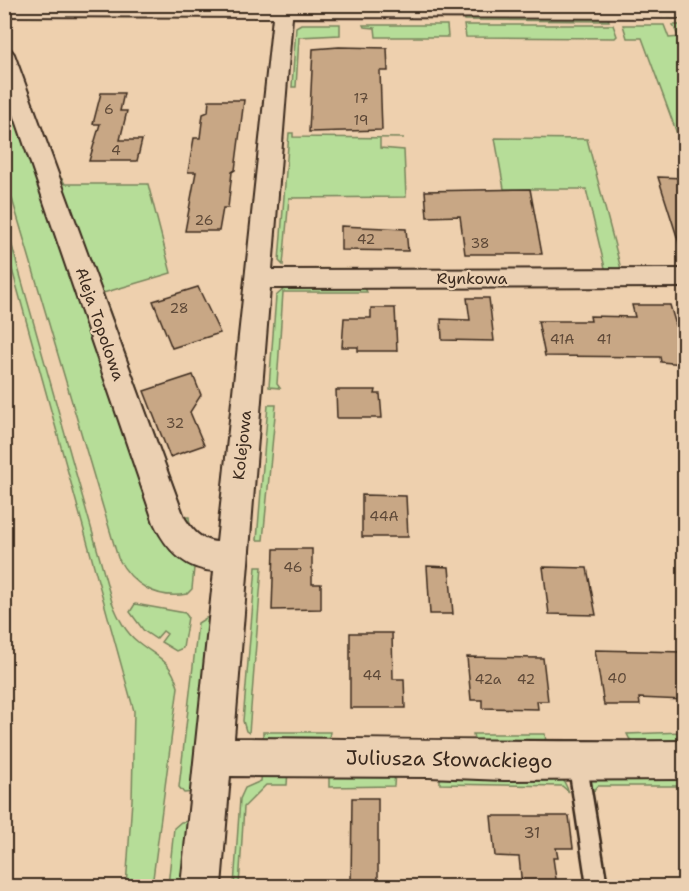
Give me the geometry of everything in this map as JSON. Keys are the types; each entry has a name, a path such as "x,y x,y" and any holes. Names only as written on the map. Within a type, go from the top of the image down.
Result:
{"street":[{"path":"4,10 284,8 684,12"},
{"name":"Kolejowa","path":"201,886 284,8"},
{"name":"Aleja Topolowa","path":"4,54 170,523 182,543 194,552 213,557 231,556"},
{"name":"Rynkowa","path":"259,279 684,278"},
{"name":"Juliusza Słowackiego","path":"214,757 429,758 504,761 684,760"}],"lane":[{"path":"577,760 597,886"}],"green space":[{"path":"463,16 608,18 609,21 464,20"},
{"path":"301,24 340,24 340,35 299,37 296,87 292,87 296,27"},
{"path":"363,25 447,25 448,37 376,37 375,28"},
{"path":"464,25 613,25 617,36 615,38 466,37"},
{"path":"623,25 664,25 669,38 681,37 678,36 673,25 684,25 684,139 679,139 642,38 627,38"},
{"path":"4,77 161,536 174,555 194,568 192,589 187,594 165,595 146,588 130,575 118,558 5,175"},
{"path":"289,133 293,133 293,137 404,138 380,138 380,148 404,150 406,197 289,198 283,265 279,261"},
{"path":"495,138 587,139 621,269 605,268 586,189 504,189"},
{"path":"62,179 65,184 148,184 171,273 103,293 185,517 189,517 190,527 187,531 58,181"},
{"path":"5,221 112,602 129,634 167,665 178,687 152,886 126,886 132,800 134,711 5,244"},
{"path":"285,288 365,288 367,292 283,292 277,384 280,388 269,387 276,296"},
{"path":"268,405 276,405 263,540 257,540"},
{"path":"256,567 262,567 249,733 243,721"},
{"path":"135,604 185,613 188,617 183,648 176,651 161,642 167,634 163,631 156,639 144,631 130,612"},
{"path":"214,617 194,792 184,793 179,787 198,623 206,618"},
{"path":"263,732 330,732 325,743 263,743"},
{"path":"684,732 684,747 643,746 636,744 627,734"},
{"path":"473,734 545,734 547,750 475,744"},
{"path":"262,769 288,770 287,785 266,785 244,807 239,886 234,886 240,799 245,788 261,781"},
{"path":"329,771 395,771 394,786 329,787"},
{"path":"440,772 560,773 569,792 562,786 440,784"},
{"path":"590,773 684,774 684,786 598,786 593,792"},
{"path":"190,821 184,886 168,886 174,828 181,822"}],"building":[{"path":"387,48 388,71 380,71 382,130 309,132 313,49"},
{"path":"101,93 124,93 120,111 127,111 120,140 142,140 137,161 89,161 100,124 93,124"},
{"path":"209,100 244,100 235,170 232,172 228,208 223,208 219,231 185,231 196,172 188,172 194,138 200,138 203,114 208,112"},
{"path":"658,177 684,178 684,245 680,246"},
{"path":"530,189 542,254 465,254 460,216 427,217 425,191"},
{"path":"341,226 406,229 408,251 341,250"},
{"path":"198,287 220,333 172,348 153,301"},
{"path":"467,298 489,298 494,341 442,340 441,319 470,320"},
{"path":"632,305 670,305 684,352 684,364 661,362 660,357 545,356 538,321 591,321 590,316 635,317"},
{"path":"371,308 395,308 397,351 358,351 358,347 342,347 344,318 371,318"},
{"path":"193,375 201,395 190,412 204,445 170,457 144,391"},
{"path":"336,390 376,390 375,394 380,394 382,418 337,418"},
{"path":"362,495 406,496 408,537 362,537"},
{"path":"274,549 312,549 312,584 321,584 321,609 272,610"},
{"path":"427,566 449,567 453,614 430,614"},
{"path":"543,567 587,568 596,615 549,614"},
{"path":"350,633 392,633 393,679 404,679 405,708 350,708"},
{"path":"595,650 684,652 684,700 639,698 640,705 604,705"},
{"path":"467,657 543,658 548,701 537,701 538,709 482,708 482,700 471,700"},
{"path":"352,798 378,798 378,886 351,886"},
{"path":"491,816 569,816 573,848 556,848 558,858 553,858 557,886 522,886 519,857 495,856"}]}
